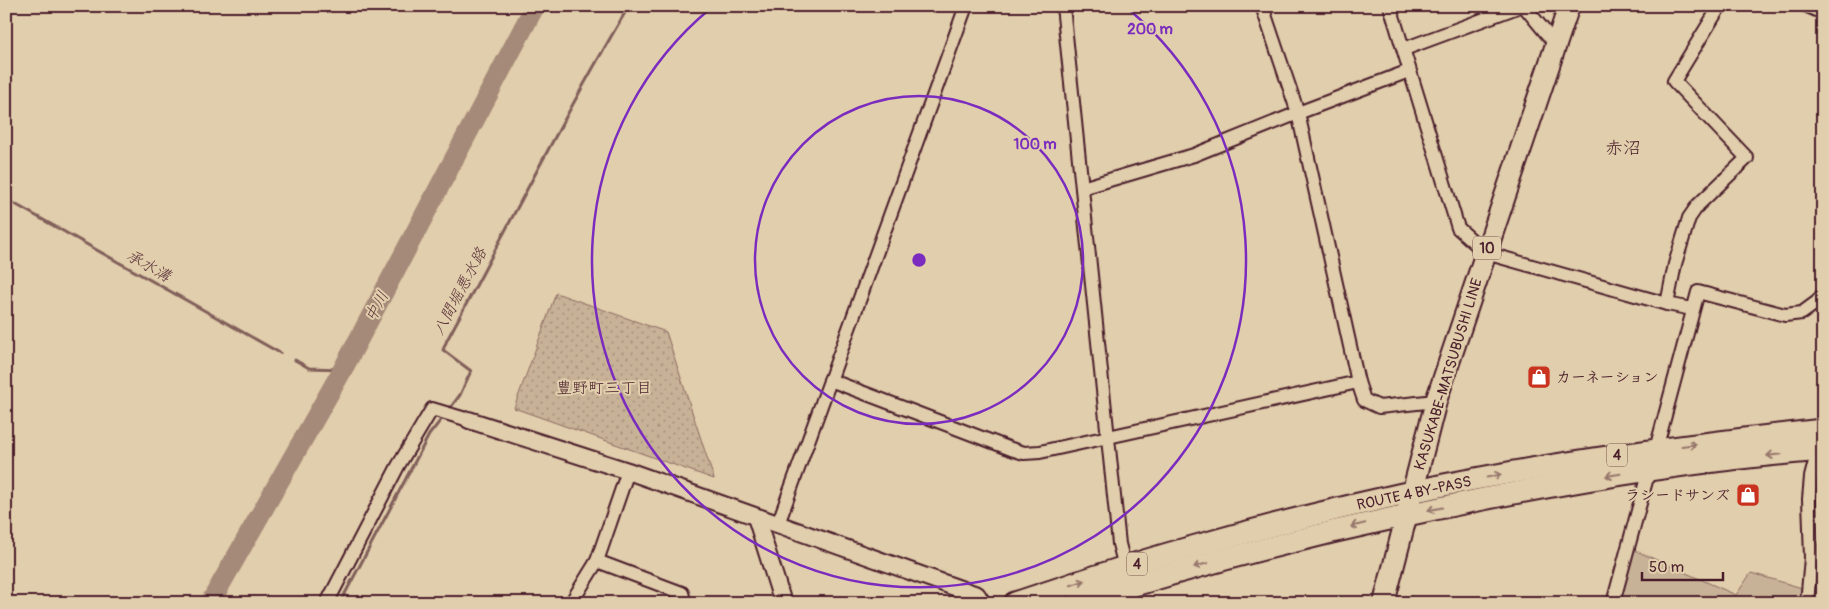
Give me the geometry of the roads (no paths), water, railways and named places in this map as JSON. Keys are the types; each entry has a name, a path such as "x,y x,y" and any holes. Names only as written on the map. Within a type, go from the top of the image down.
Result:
{"highway":[{"name":"ROUTE 4 BY-PASS","path":"1014,603 1125,567 1260,528 1412,492 1528,469 1656,449 1821,443"},
{"name":"ROUTE 4 BY-PASS","path":"1077,603 1220,559 1406,515 1534,488 1821,443"}],"main road":[{"name":"KASUKABE-MATSUBUSHI LINE","path":"1384,603 1436,401 1569,6"}],"street":[{"path":"778,524 966,6"},
{"path":"1063,6 1119,544 1125,567"},
{"path":"1262,6 1298,113 1358,382 1364,400 1379,407 1436,401"},
{"path":"1390,6 1458,228 1486,252 1667,304 1692,309"},
{"path":"1404,49 1520,6"},
{"path":"1524,6 1556,45"},
{"path":"1667,304 1675,264 1689,218 1698,205 1747,158 1674,81 1720,6"},
{"path":"1807,6 1823,13"},
{"path":"1082,188 1180,160 1409,71"},
{"path":"1656,449 1698,292 1785,315 1802,313 1817,302 1823,294"},
{"path":"830,380 1024,453 1040,452 1108,438 1358,382"},
{"path":"327,603 398,466 432,409 628,471 977,595 982,603"},
{"path":"1807,603 1811,558 1809,499 1811,477 1821,443"},
{"path":"1613,603 1649,470"},
{"path":"571,603 597,561 628,471"},
{"path":"756,517 783,603"},
{"path":"597,561 682,593 685,603"}],"waterway":[{"name":"中川","path":"210,603 343,369 535,6"},
{"name":"八間堀悪水路","path":"448,411 460,395 471,371 443,350 447,340 559,130 629,6"},
{"name":"承水溝","path":"6,199 280,353"},
{"name":"承水溝","path":"295,360 309,368 343,369"},
{"name":"八間堀悪水路","path":"340,603 429,435 444,416"}],"place":[{"name":"カーネーション","path":"1539,377"},
{"name":"ラシードサンズ","path":"1748,495"}],"district":[{"name":"赤沼","path":"1623,148"},
{"name":"豊野町三丁目","path":"604,387"}]}
